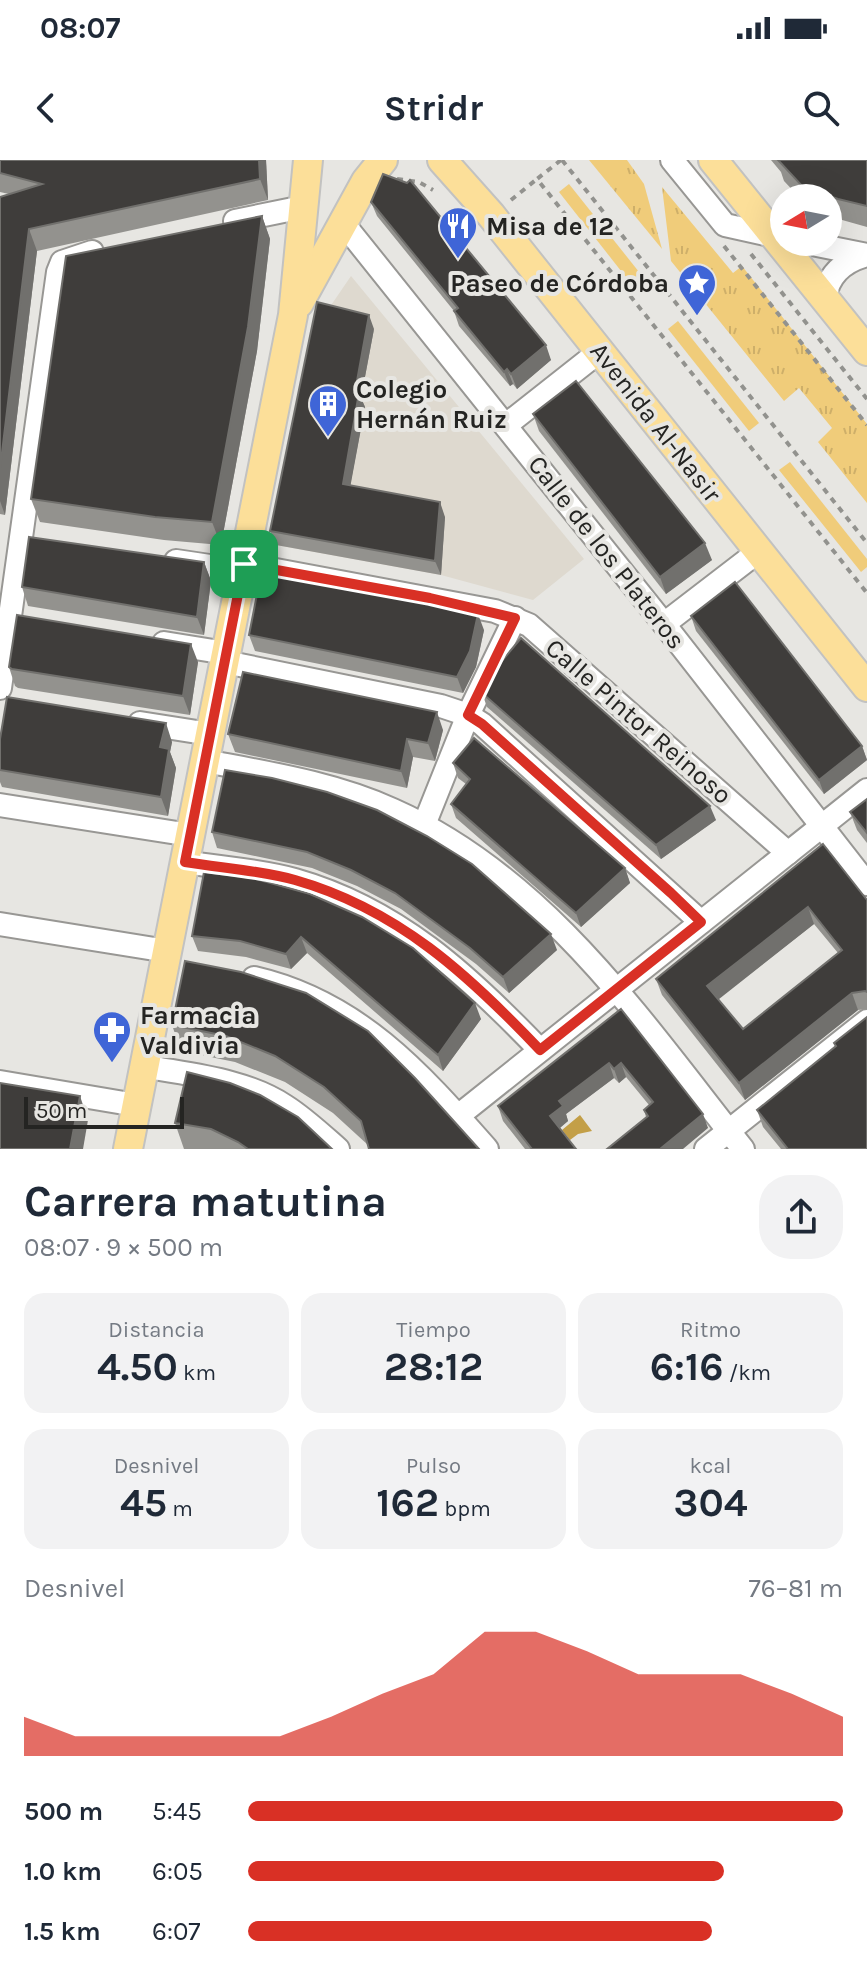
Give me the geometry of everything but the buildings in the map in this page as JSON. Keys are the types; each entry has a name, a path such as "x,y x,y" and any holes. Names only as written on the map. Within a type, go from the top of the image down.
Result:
{"main road":[{"path":"128,1149 143,1066 175,960 188,848 293,315 308,160"},
{"path":"293,315 366,181 383,160"},
{"name":"Avenida Al-Nasir","path":"442,160 491,215 867,687"},
{"path":"713,160 770,221"},
{"path":"798,256 825,298 867,351"}],"street":[{"path":"672,160 725,225 770,235"},
{"path":"219,225 303,207"},
{"name":"Calle de los Plateros","path":"343,223 664,624 867,884"},
{"path":"5,696 18,618 18,539 58,272 62,262 72,257 116,247"},
{"path":"842,250 867,255"},
{"path":"825,298 829,281 838,270 851,260 867,255"},
{"path":"506,425 600,351"},
{"path":"664,624 759,551"},
{"name":"Calle Pintor Reinoso","path":"155,558 243,567 444,601 515,618 540,635 788,853"},
{"path":"424,825 468,715 515,618"},
{"path":"149,640 441,706 468,715 482,724 701,922"},
{"path":"120,719 366,799 424,825 502,876 547,916 616,989 736,1140"},
{"path":"458,1116 867,790"},
{"path":"0,805 188,848 337,895 396,923 433,948 540,1050"},
{"path":"0,924 175,960"},
{"path":"229,972 292,988 354,1019 383,1040 487,1149"},
{"path":"706,1149 736,1140 867,1021"},
{"path":"143,1066 228,1082 257,1092 284,1105 338,1149"},
{"path":"0,1082 136,1105"}],"path":[{"path":"867,543 562,160 537,179 867,593"},
{"path":"725,241 867,425"},
{"path":"743,244 867,399"}],"shaded area":[{"path":"351,276 584,559 533,600 441,575 276,545 323,317"},
{"path":"580,1115 592,1131 578,1134 570,1140 562,1130"}],"green space":[{"path":"589,160 627,160 644,184 662,249"},
{"path":"569,184 647,282 636,290 559,192"},
{"path":"662,187 733,273 742,266 867,424 867,503 818,442 832,428 799,388 784,401 671,261"},
{"path":"678,321 759,423 749,431 668,329"},
{"path":"790,462 867,559 867,567 861,572 779,470"}],"place":[{"name":"Misa de 12","path":"458,260"},
{"name":"Paseo de Córdoba","path":"697,317"},
{"name":"Colegio Hernán Ruiz","path":"328,438"},
{"name":"Farmacia Valdivia","path":"112,1064"}],"route":[{"path":"244,564 430,598 515,618 468,715 482,724 701,922 540,1050 485,993 433,948 396,923 323,889 293,880 185,862 244,564"}]}
